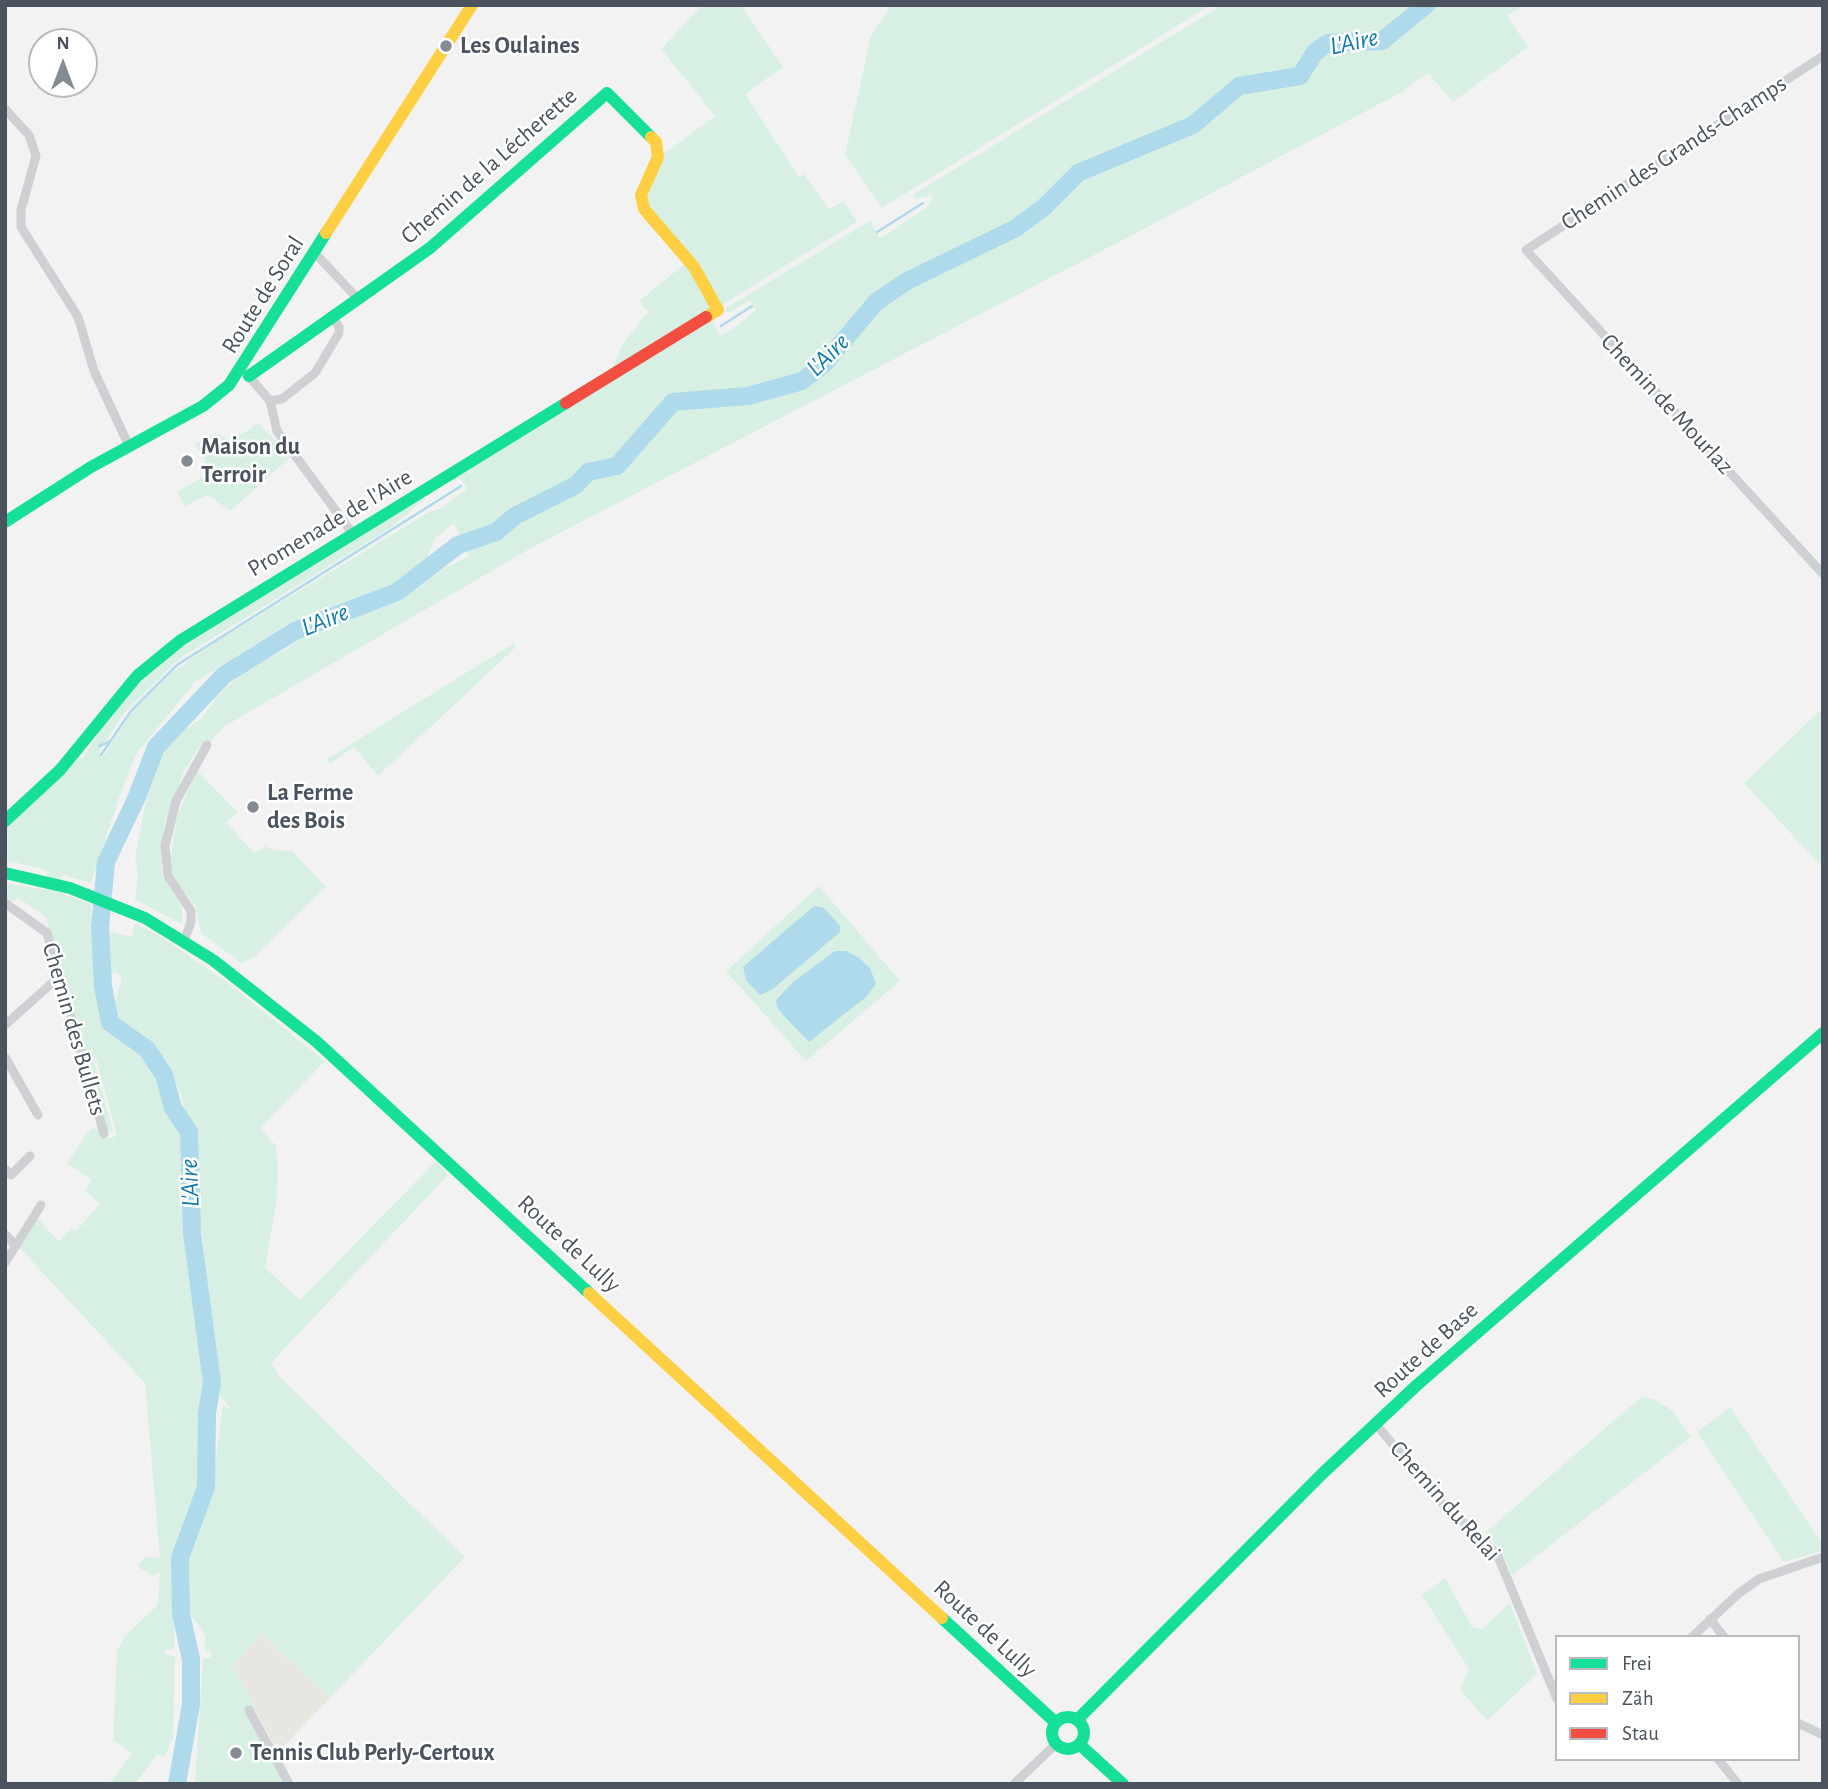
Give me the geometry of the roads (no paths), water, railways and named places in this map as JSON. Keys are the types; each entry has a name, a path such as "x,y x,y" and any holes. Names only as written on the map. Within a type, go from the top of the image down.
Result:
{"main road":[{"name":"Route de Soral","path":"5,522 129,446 211,401 245,372 314,252 472,5"},
{"name":"Chemin de la Lécherette","path":"245,372 331,317 430,248 607,93 656,142 658,157 641,195 644,209 694,267 718,310"},
{"name":"Promenade de l'Aire","path":"5,821 60,770 116,698 145,667 209,620 718,310"},
{"name":"Route de Lully","path":"12,874 87,894 164,928 242,981 317,1042 1055,1722"},
{"name":"Route de Base","path":"1077,1720 1375,1423 1823,1033"},
{"path":"1067,1716 1077,1720 1083,1729 1079,1744 1069,1749 1056,1744 1052,1735 1055,1722 1067,1716"},
{"path":"1079,1744 1123,1784"}],"street":[{"name":"Chemin des Grands-Champs","path":"1526,250 1823,56"},
{"path":"5,109 29,135 36,156 22,210 21,227 78,317 94,371 129,446"},
{"name":"Chemin de Mourlaz","path":"1526,250 1823,574"},
{"path":"314,252 357,298"},
{"path":"270,401 282,398 315,373 339,333 339,327 331,317"},
{"path":"245,372 270,401 277,430 353,534"},
{"path":"184,941 190,928 191,911 167,876 165,846 176,802 207,745"},
{"name":"Chemin des Bullets","path":"5,903 45,930 104,1134"},
{"path":"5,1025 60,976"},
{"path":"5,1057 38,1115"},
{"path":"5,1169 11,1175 30,1156"},
{"path":"5,1263 41,1205"},
{"path":"5,1234 16,1246"},
{"name":"Chemin du Relai","path":"1375,1423 1438,1499 1497,1554 1555,1694"},
{"path":"1694,1635 1759,1579 1820,1558 1823,1569"},
{"path":"1710,1619 1722,1635"},
{"path":"249,1710 289,1784"},
{"path":"1800,1724 1823,1735"},
{"path":"1014,1784 1056,1744"},
{"path":"1720,1761 1738,1784"}],"water":[{"path":"814,906 824,908 840,926 840,932 773,989 760,995 746,980 743,967"},
{"path":"835,951 846,951 859,958 870,968 876,984 866,997 809,1042 783,1015 776,1000 793,982"}],"waterway":[{"name":"L'Aire","path":"177,1784 191,1704 191,1659 181,1614 180,1558 206,1487 207,1413 212,1383 192,1233 189,1132 173,1108 164,1075 147,1049 110,1023 103,986 100,927 106,862 136,799 156,747 224,675 295,631 397,592 458,545 496,532 515,516 576,485 588,472 617,466 673,402 748,396 802,381 824,364 876,302 907,281 1016,228 1043,208 1078,173 1193,125 1239,86 1300,76 1315,52 1328,43 1382,41 1426,5"},
{"path":"877,232 923,203"},
{"path":"721,326 752,306"},
{"path":"101,755 131,711 177,665 461,486"},
{"path":"99,746 109,742"},
{"path":"167,1784 178,1774"}],"place":[{"name":"Les Oulaines","path":"446,46"},
{"name":"Maison du Terroir","path":"187,461"},
{"name":"La Ferme des Bois","path":"253,807"},
{"name":"Tennis Club Perly-Certoux","path":"236,1753"}]}
